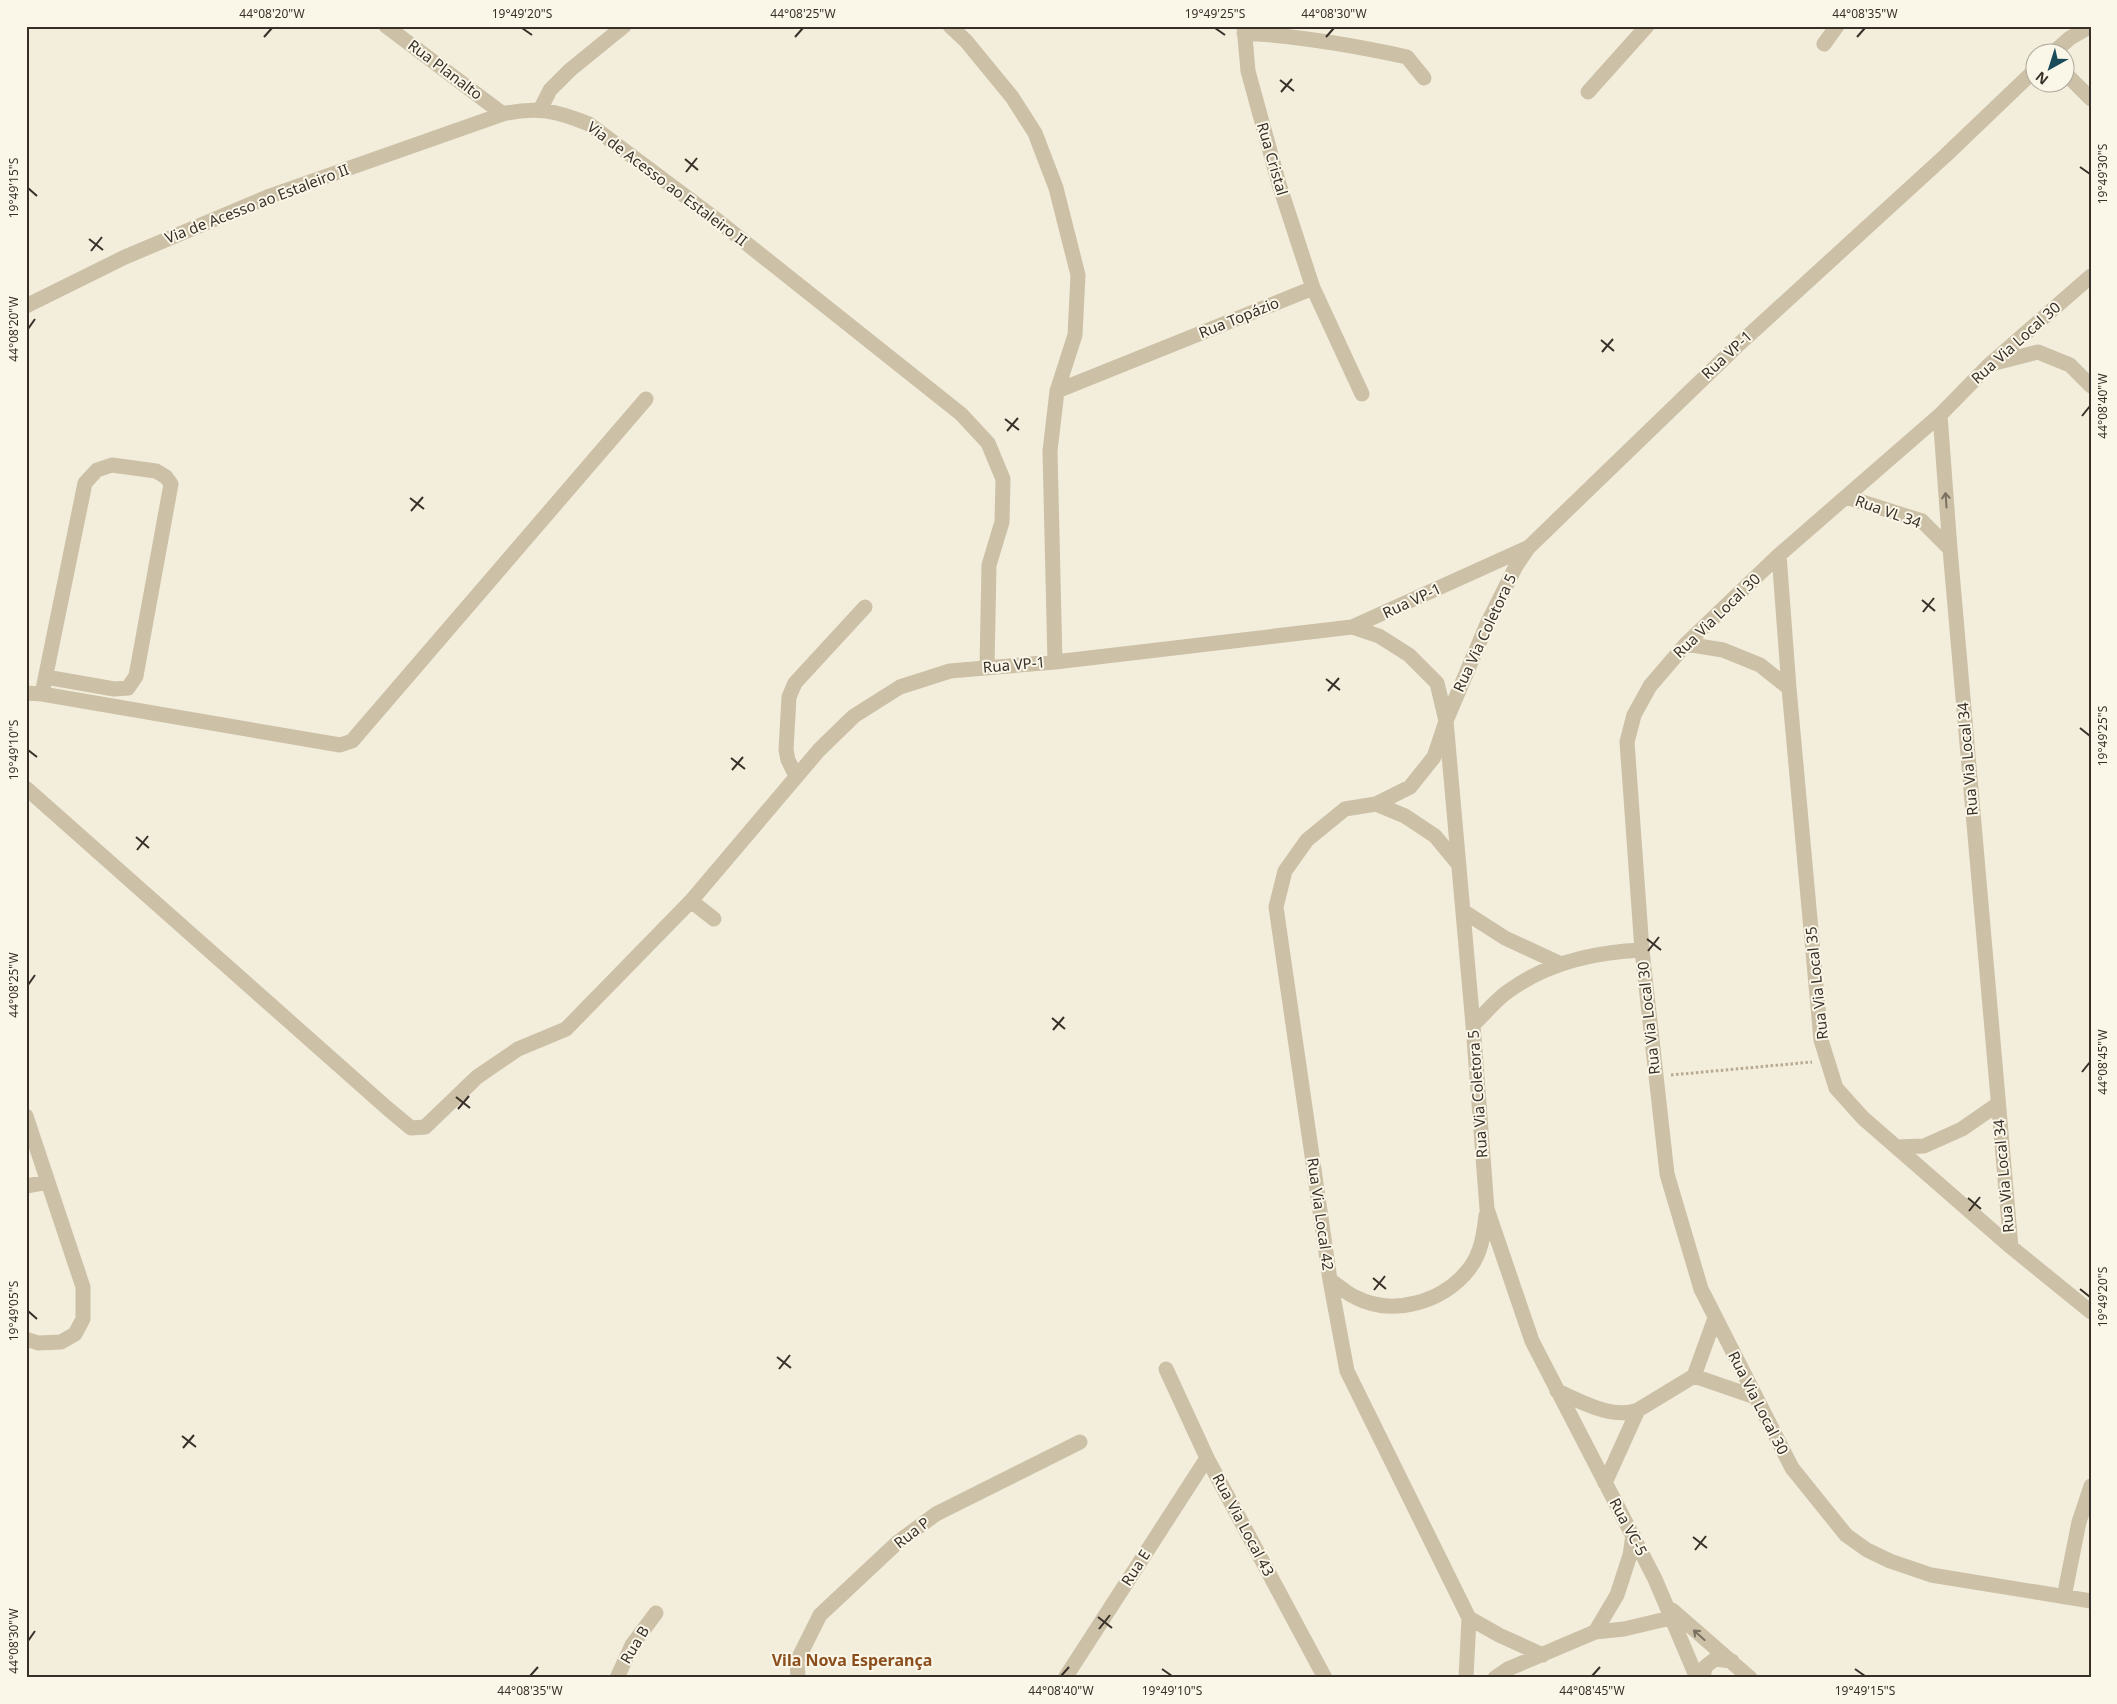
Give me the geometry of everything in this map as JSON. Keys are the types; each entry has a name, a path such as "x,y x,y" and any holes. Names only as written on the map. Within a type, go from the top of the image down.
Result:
{"street":[{"name":"Rua Planalto","path":"386,26 503,114"},
{"path":"540,110 550,90 570,70 624,26"},
{"path":"950,26 966,41 1012,97 1036,133 1056,188 1078,275 1075,335 1057,391 1050,451 1055,662"},
{"path":"1588,92 1647,26"},
{"path":"1824,44 1838,26"},
{"path":"2063,42 2072,32 2091,26"},
{"path":"1244,30 1341,43 1407,57 1424,78"},
{"name":"Rua Cristal","path":"1244,30 1248,71 1279,184 1313,288"},
{"name":"Rua VP-1","path":"26,788 411,1128 425,1127 477,1077 518,1049 566,1029 691,901 819,750 854,716 900,688 950,671 1055,662 1352,627 1529,547 1737,346 1946,156 2024,81"},
{"path":"2074,82 2091,99"},
{"name":"Via de Acesso ao Estaleiro II","path":"26,306 125,257 270,196 503,114 523,109 566,114 589,124 633,156 961,414 988,443 1003,479 1002,522 988,565 987,667"},
{"name":"Rua Via Local 30","path":"2091,276 1988,366 1940,415 1779,556 1686,644 1650,686 1634,715 1628,742 1642,950 1667,1174 1701,1289 1754,1397 1792,1468 1846,1535 1867,1550 1890,1561 1931,1576 2091,1601"},
{"path":"1313,288 1362,394"},
{"name":"Rua Topázio","path":"1057,391 1313,288"},
{"path":"1988,366 2038,352 2070,364 2091,386"},
{"path":"26,693 42,694 340,745 352,741 646,399"},
{"name":"Rua Via Local 34","path":"1940,415 2010,1247"},
{"path":"42,694 85,483 96,470 112,465 156,471 166,477 171,484 136,676 128,688 114,689 46,676"},
{"name":"Rua VL 34","path":"1846,497 1922,521 1950,549"},
{"name":"Rua Via Coletora 5","path":"1446,721 1488,622 1516,566 1529,547"},
{"name":"Rua Via Local 35","path":"1779,556 1821,1040 1836,1088 1863,1118 1896,1148 2010,1247 2091,1312"},
{"path":"796,776 788,760 786,750 791,690 795,683 865,607"},
{"name":"Rua Via Coletora 5","path":"1352,627 1379,636 1409,655 1437,683 1446,721 1487,1209 1532,1341 1586,1447"},
{"path":"1686,644 1723,650 1760,665 1789,688"},
{"path":"1376,804 1410,787 1434,757 1446,721"},
{"path":"1376,804 1405,816 1435,836 1459,865"},
{"name":"Rua Via Local 42","path":"1376,804 1345,808 1307,840 1285,871 1276,907 1330,1280 1347,1372 1469,1618 1466,1678"},
{"path":"691,901 714,919"},
{"path":"1463,911 1505,938 1559,964"},
{"path":"1473,1025 1509,990 1559,964 1609,952 1642,950"},
{"name":"Rua Via Local 34","path":"1896,1148 1924,1146 1962,1129 1998,1104"},
{"path":"26,1116 83,1287 83,1319 75,1334 61,1342 38,1343 26,1339"},
{"path":"26,1186 48,1182"},
{"path":"1330,1280 1356,1298 1386,1306 1418,1304 1432,1298 1447,1291 1470,1269 1484,1240 1487,1209"},
{"path":"2075,1298 2091,1294"},
{"path":"1558,1391 1598,1408 1629,1413 1638,1410 1694,1376 1715,1318"},
{"name":"Rua Via Local 43","path":"1166,1369 1207,1458 1325,1678"},
{"path":"1694,1376 1754,1397"},
{"path":"1605,1483 1638,1410"},
{"name":"Rua P","path":"798,1678 797,1661 820,1615 898,1542 936,1514 1080,1442"},
{"name":"Rua VC-5","path":"1586,1447 1674,1614 1697,1678"},
{"name":"Rua E","path":"1065,1678 1207,1458"},
{"path":"2064,1596 2079,1522 2091,1486"},
{"path":"1595,1632 1617,1595 1630,1555 1633,1535"},
{"name":"Rua B","path":"617,1678 632,1645 656,1613"},
{"path":"1495,1678 1508,1669 1595,1632 1674,1614"},
{"name":"Rua VC-5","path":"1674,1614 1750,1678"},
{"path":"1469,1618 1499,1635 1543,1655"},
{"path":"1702,1678 1706,1666 1716,1659 1732,1662"}],"path":[{"path":"1656,1077 1828,1061"}],"district":[{"name":"Vila Nova Esperança","path":"852,1660"}]}
